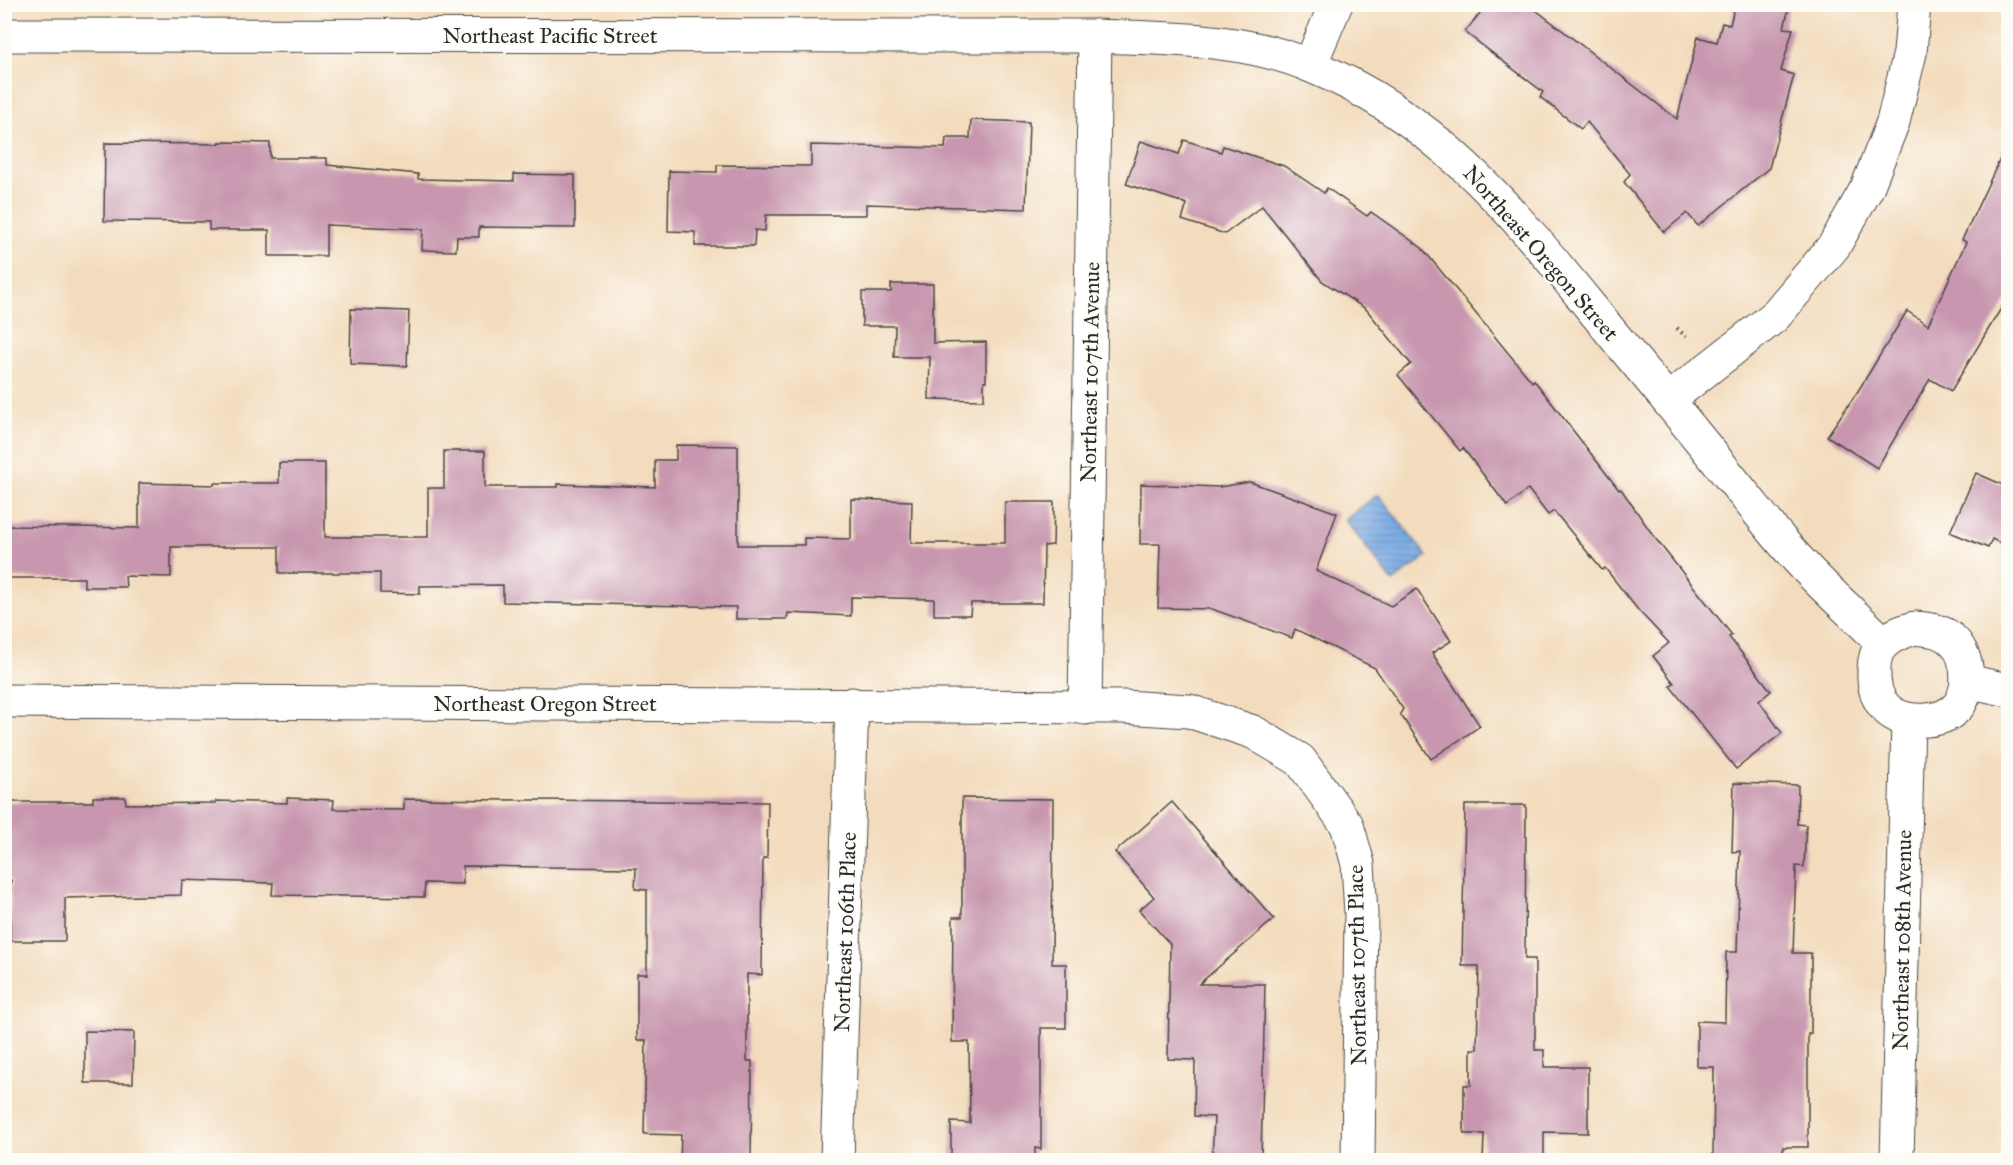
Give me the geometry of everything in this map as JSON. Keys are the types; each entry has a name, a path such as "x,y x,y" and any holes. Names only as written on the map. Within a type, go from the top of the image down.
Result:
{"street":[{"path":"1310,65 1336,4"},
{"path":"1668,400 1774,317 1834,246 1867,188 1893,122 1910,53 1914,4"},
{"name":"Northeast Pacific Street","path":"4,35 1095,36"},
{"name":"Northeast Oregon Street","path":"1095,36 1212,41 1259,49 1310,65 1406,116 1452,153 1488,187 1668,400 1795,556 1883,643"},
{"name":"Northeast 107th Avenue","path":"1085,708 1095,36"},
{"path":"1915,628 1939,632 1948,636 1958,646 1964,659 1967,681 1960,703 1952,712 1938,719 1908,720 1887,710 1882,705 1876,693 1874,662 1883,643 1897,634 1915,628"},
{"path":"1967,681 2008,690"},
{"name":"Northeast Oregon Street","path":"4,701 852,704 1085,708"},
{"name":"Northeast 106th Place","path":"837,1161 852,704"},
{"name":"Northeast 107th Place","path":"1085,708 1123,707 1189,711 1253,732 1300,760 1347,825 1358,864 1361,913 1358,1161"},
{"name":"Northeast 108th Avenue","path":"1897,1161 1908,720"}],"path":[{"path":"1281,4 1290,9"},
{"path":"1677,328 1687,337"}],"water":[{"path":"1378,494 1427,556 1393,582 1345,520"}],"building":[{"path":"1487,4 1528,4 1677,119 1698,37 1717,42 1722,23 1730,25 1735,4 1790,4 1784,28 1793,29 1781,71 1794,75 1769,168 1698,226 1687,213 1664,232 1624,182 1630,174 1587,122 1581,129 1540,97 1543,92 1465,32"},
{"path":"971,120 1029,122 1026,209 866,204 866,215 766,215 765,231 755,230 754,246 695,246 695,232 668,231 669,171 717,172 717,165 811,166 811,145 945,148 946,138 970,138"},
{"path":"1184,140 1221,152 1223,146 1284,166 1324,193 1327,188 1367,216 1371,212 1422,248 1532,382 1534,380 1619,490 1621,489 1655,538 1732,635 1729,637 1771,691 1759,701 1782,733 1736,769 1670,686 1674,683 1653,656 1669,643 1638,610 1605,568 1602,570 1554,511 1548,515 1528,489 1507,506 1463,448 1460,451 1398,375 1411,364 1366,309 1322,281 1262,206 1225,234 1182,220 1187,204 1126,184 1141,141 1179,154"},
{"path":"219,142 270,143 270,158 327,158 327,165 418,174 418,179 514,181 514,174 575,175 575,228 479,227 479,237 457,237 456,251 422,250 423,229 326,225 326,256 269,256 269,230 209,230 209,222 104,221 105,143 219,144"},
{"path":"2008,142 2008,297 1951,391 1930,379 1877,468 1827,436 1858,391 1907,311 1928,325 1966,242 1962,240"},
{"path":"891,284 933,284 933,343 986,342 984,400 929,399 930,357 894,357 895,326 862,326 862,292 891,292"},
{"path":"351,309 409,311 407,366 350,364"},
{"path":"676,445 738,446 738,545 804,545 804,538 851,539 851,499 912,501 911,543 1005,543 1005,502 1054,502 1053,545 1044,546 1043,603 971,603 970,615 934,615 934,599 851,597 851,616 788,613 787,619 736,619 736,607 503,602 503,585 420,586 420,594 380,593 380,573 279,573 279,547 171,547 171,577 125,576 126,587 84,587 84,578 4,578 4,526 139,528 139,483 214,485 214,483 279,483 279,463 325,463 325,537 428,537 428,488 444,488 444,451 485,451 485,487 558,487 558,484 655,487 655,460 676,460"},
{"path":"1976,473 2008,487 2008,547 1992,539 1988,548 1950,532"},
{"path":"1250,482 1337,513 1316,571 1391,606 1417,589 1451,641 1432,653 1480,726 1431,759 1400,714 1403,709 1375,668 1295,629 1292,638 1212,609 1158,608 1160,544 1140,544 1141,484 1219,487"},
{"path":"1734,783 1798,785 1797,824 1806,825 1804,867 1796,866 1793,953 1811,953 1808,1147 1783,1147 1783,1161 1713,1161 1714,1067 1697,1067 1697,1021 1725,1022 1726,952 1737,952 1740,851 1732,852"},
{"path":"93,797 125,797 126,804 216,803 216,801 287,803 287,798 334,800 333,809 404,810 404,799 768,802 767,858 763,858 762,975 747,974 747,1061 752,1061 751,1161 680,1161 681,1135 644,1134 646,1040 637,1040 637,974 647,974 647,890 635,889 636,868 463,866 463,884 425,883 424,897 272,895 273,883 182,880 181,895 65,898 65,941 10,941 11,880 4,880 4,802 93,802"},
{"path":"962,798 1053,799 1052,964 1066,964 1066,1028 1041,1028 1041,1149 1035,1148 1035,1161 951,1161 951,1122 970,1123 969,1042 952,1042 953,917 962,917"},
{"path":"1172,802 1274,919 1199,984 1265,984 1261,1161 1212,1161 1214,1117 1194,1116 1195,1060 1168,1059 1170,944 1139,910 1154,897 1115,852"},
{"path":"1465,805 1526,805 1525,959 1535,959 1535,1050 1544,1050 1544,1067 1588,1067 1588,1133 1544,1132 1544,1161 1483,1161 1484,1134 1464,1134 1464,1085 1471,1085 1471,1049 1477,1049 1479,966 1462,966"},
{"path":"85,1031 134,1032 133,1083 85,1083"}]}
